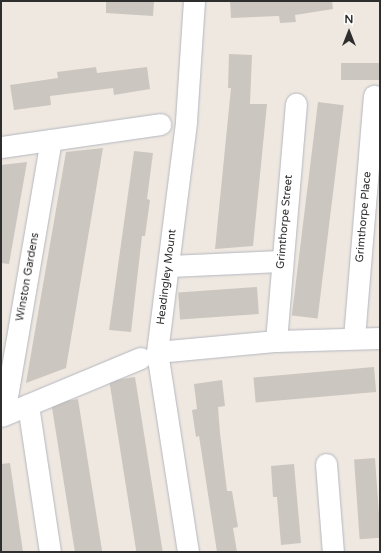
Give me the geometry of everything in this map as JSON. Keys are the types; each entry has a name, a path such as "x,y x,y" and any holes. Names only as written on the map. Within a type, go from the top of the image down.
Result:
{"street":[{"name":"Headingley Mount","path":"188,552 148,355 169,266 186,120 194,1"},
{"name":"Grimthorpe Place","path":"354,338 374,96"},
{"name":"Grimthorpe Street","path":"276,341 281,261 296,104"},
{"path":"1,147 160,124"},
{"name":"Winston Gardens","path":"3,415 51,140"},
{"path":"169,266 281,261"},
{"path":"3,415 148,355 276,341 380,338"},
{"path":"28,405 50,552"},
{"path":"326,464 333,552"}],"building":[{"path":"106,1 154,1 153,16 106,13"},
{"path":"230,1 332,1 333,9 295,15 296,22 280,23 279,16 231,18"},
{"path":"229,54 252,55 250,104 267,104 253,246 215,249 231,88 228,88"},
{"path":"341,63 380,63 380,80 341,80"},
{"path":"96,67 97,73 147,67 150,89 114,95 113,88 50,96 51,105 14,110 10,85 58,78 57,72"},
{"path":"318,102 344,105 318,319 292,315"},
{"path":"103,148 66,368 26,383 66,152"},
{"path":"134,151 153,153 147,199 150,200 145,236 142,236 131,332 109,330"},
{"path":"27,162 9,264 1,263 1,165"},
{"path":"257,287 259,314 180,319 178,293"},
{"path":"374,367 376,392 256,402 253,378"},
{"path":"135,377 163,552 136,552 109,381"},
{"path":"222,380 225,406 218,407 220,433 227,491 232,491 238,527 233,528 237,552 217,552 199,436 196,437 192,410 197,409 194,384"},
{"path":"78,399 102,552 75,552 51,403"},
{"path":"375,458 380,538 360,539 354,459"},
{"path":"10,463 23,552 1,552 1,464"},
{"path":"294,464 301,543 281,545 277,497 273,497 271,466"}]}
